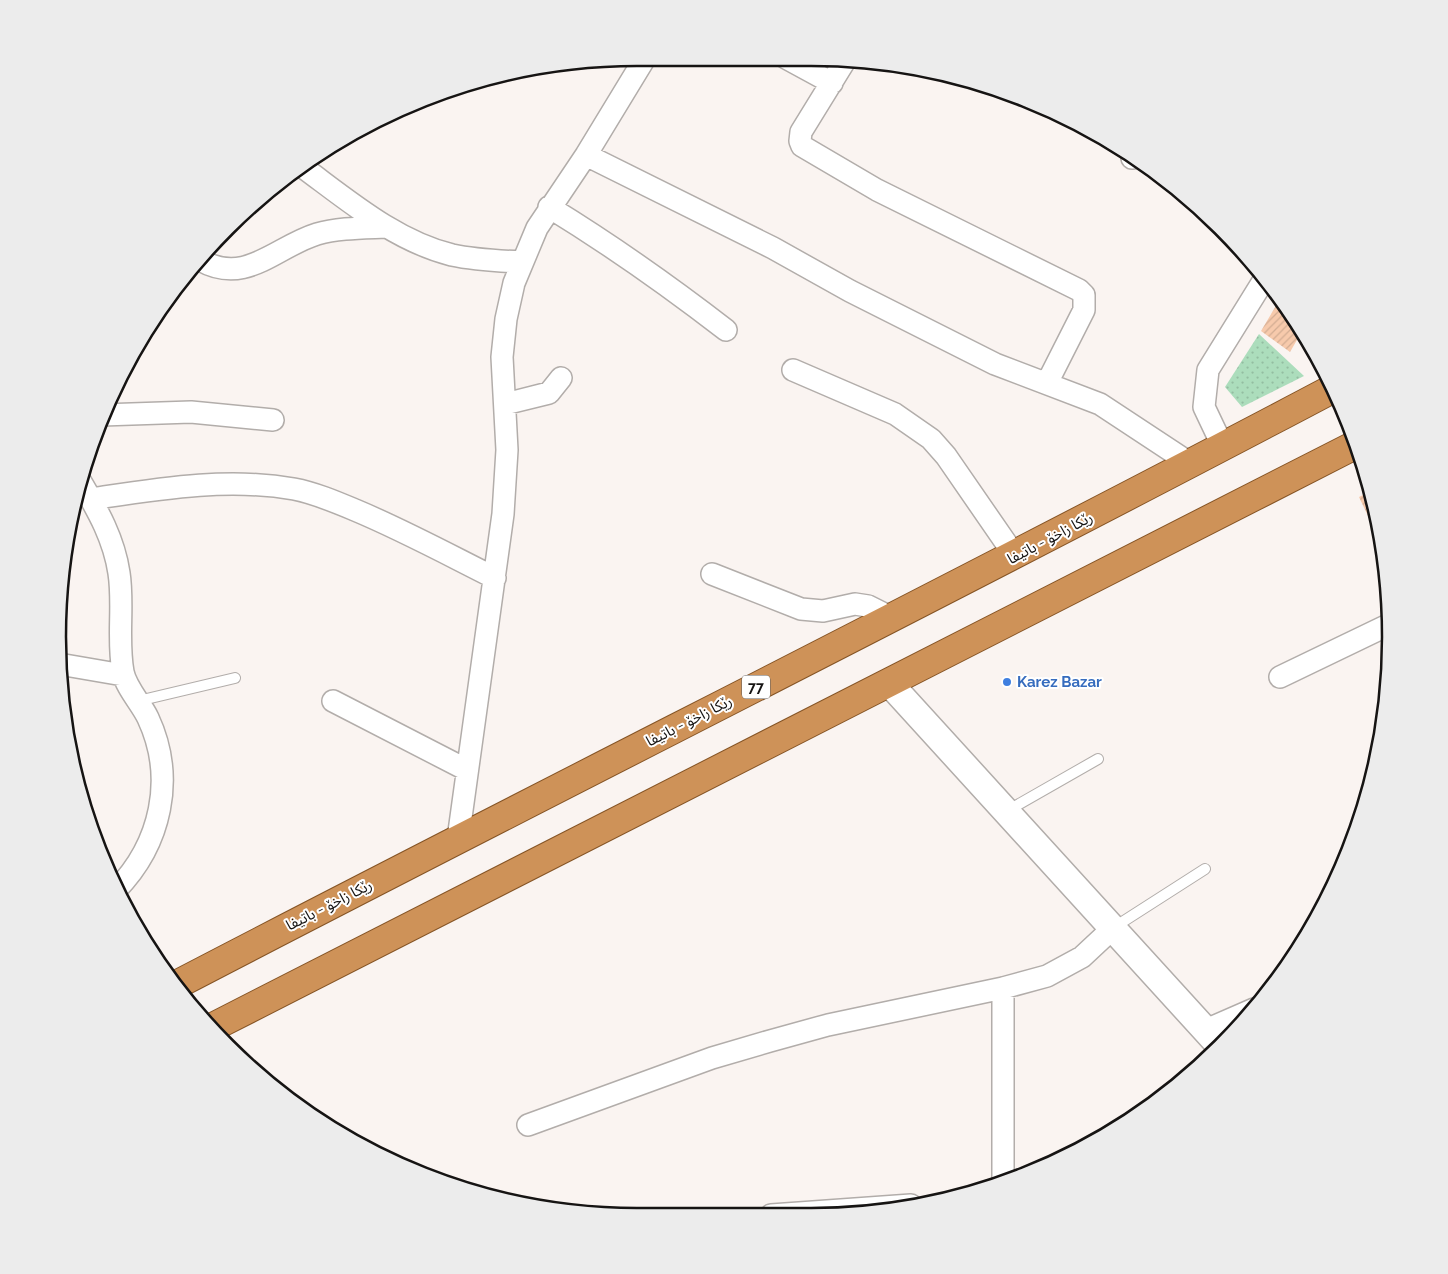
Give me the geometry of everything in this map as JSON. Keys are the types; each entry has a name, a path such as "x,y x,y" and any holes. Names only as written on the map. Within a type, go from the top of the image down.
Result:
{"highway":[{"name":"رێکا زاخۆ - باتیفا","path":"182,982 458,839 1015,556 1326,392"},
{"path":"218,1024 890,684 1349,448"}],"street":[{"path":"458,839 503,514 507,450 502,357 506,319 521,262 549,207 586,155 640,66"},
{"path":"801,66 832,83"},
{"path":"841,67 801,132 800,141 806,149 876,190 1079,290 1084,295 1084,310 1047,383"},
{"path":"586,155 773,248 850,291 969,352 1010,371 1100,404 1191,464"},
{"path":"308,171 385,227 451,255 478,260 521,262"},
{"path":"549,207 647,270 726,330"},
{"path":"207,263 221,268 237,269 267,260 290,244 318,234 349,229 385,227"},
{"path":"1223,447 1204,407 1208,370 1260,286"},
{"path":"793,370 895,414 931,439 946,456 1015,556"},
{"path":"505,404 549,393 561,378"},
{"path":"112,415 191,412 274,420"},
{"path":"122,883 138,864 152,838 159,817 162,769 156,740 124,675 120,656 120,574 110,537 86,490 248,484 295,490 335,502 381,521 495,578"},
{"path":"712,574 801,609 823,611 855,604 868,606 892,618"},
{"path":"1280,677 1382,628"},
{"path":"67,665 124,675"},
{"path":"890,684 1212,1037 1228,1026"},
{"path":"333,701 468,770"},
{"path":"528,1125 712,1058 770,1041 828,1025 1003,988 1047,976 1065,968 1082,956 1112,929"},
{"path":"1003,988 1003,1174"}],"lane":[{"path":"138,701 235,678"},
{"path":"1006,812 1098,759"},
{"path":"1112,929 1205,869"}],"green space":[{"path":"1259,334 1304,376 1242,407 1225,387"}],"building":[{"path":"1276,306 1297,339 1290,352 1261,331"},
{"path":"1363,495 1369,518 1359,497"}],"place":[{"name":"Karez Bazar","path":"1007,682"}]}
